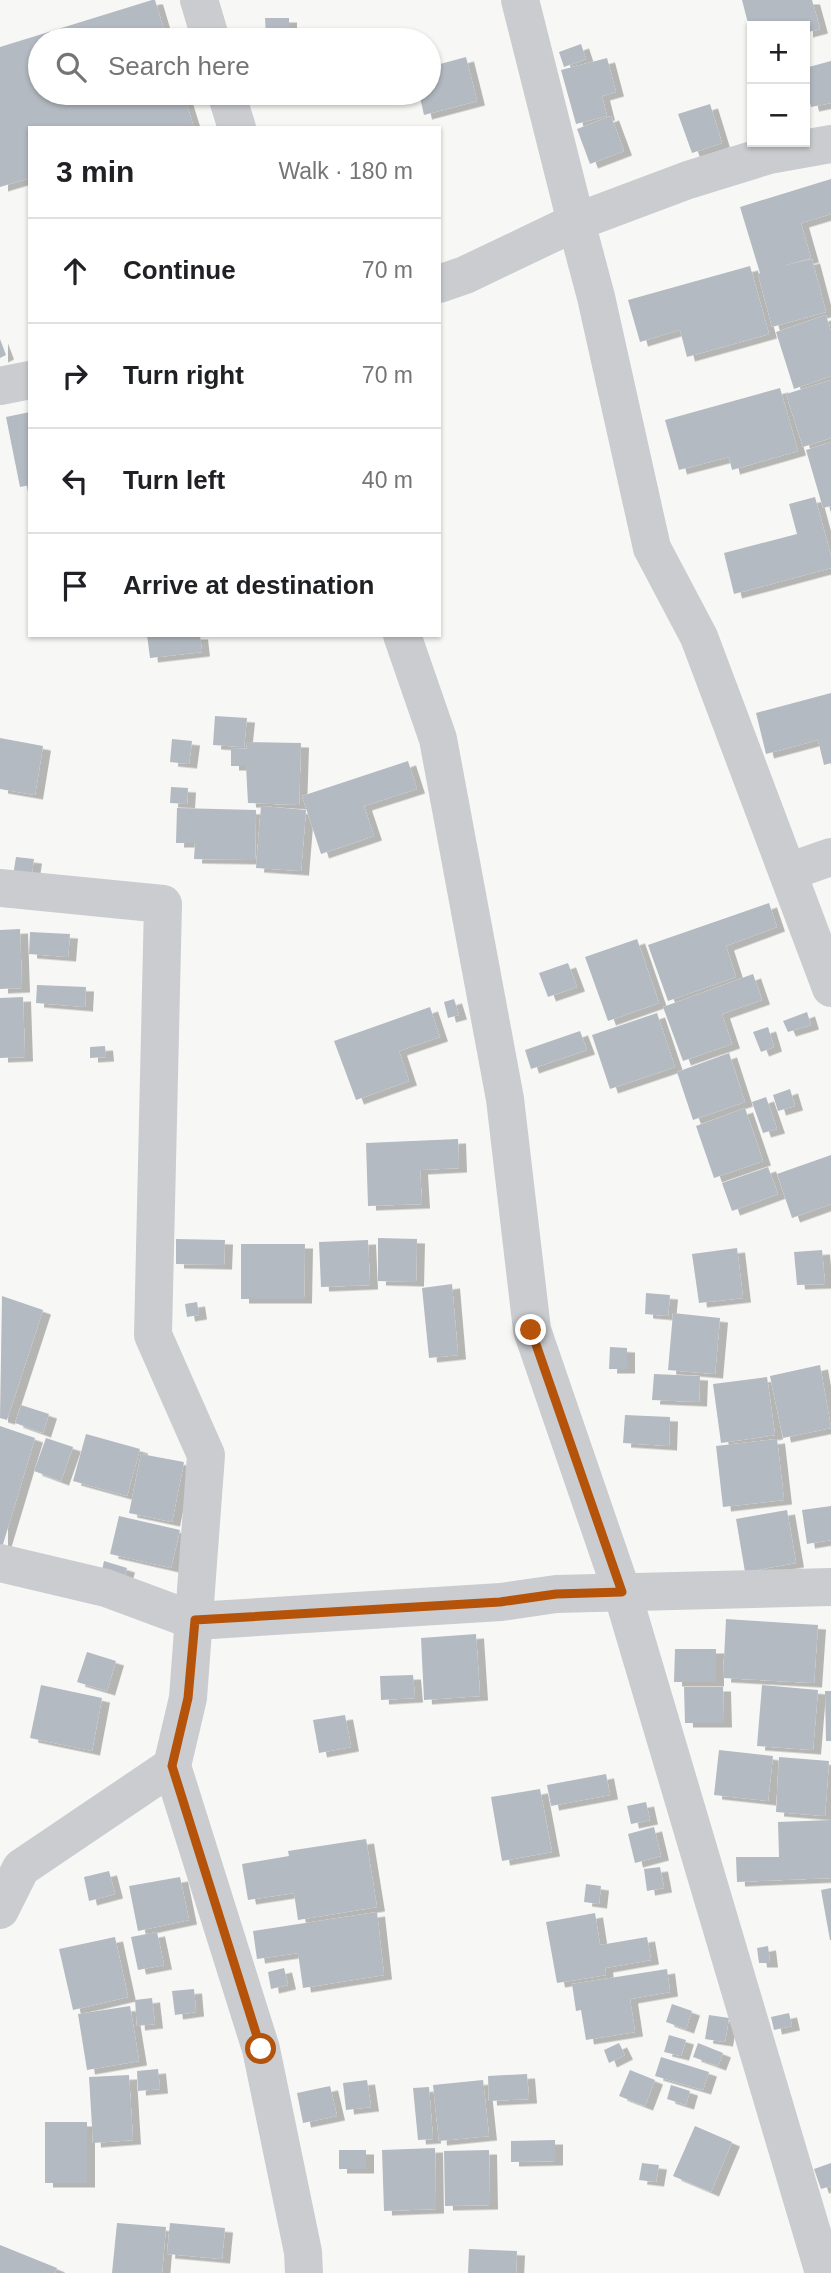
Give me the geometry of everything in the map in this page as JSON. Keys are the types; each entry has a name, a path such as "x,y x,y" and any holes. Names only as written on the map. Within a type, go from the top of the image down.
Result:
{"street":[{"path":"199,0 207,28"},
{"path":"520,0 596,298 652,548 699,638 831,988"},
{"path":"230,105 236,126"},
{"path":"441,283 465,275 576,222 688,180 758,159 831,144"},
{"path":"0,386 28,380"},
{"path":"403,637 438,739 505,1098 531,1330 622,1592 824,2273"},
{"path":"788,872 831,857"},
{"path":"0,888 163,904 153,1335 206,1455 188,1698 172,1766 261,2049 303,2252 304,2273"},
{"path":"0,1563 106,1588 195,1620 500,1602 556,1594 831,1587"},
{"path":"0,1910 21,1868 172,1766"}],"building":[{"path":"155,0 163,28 61,28"},
{"path":"742,0 812,0 820,29 810,32 810,21 747,21"},
{"path":"265,18 289,18 289,28 266,28"},
{"path":"28,38 28,105 187,105 193,126 28,126 28,179 0,187 0,47"},
{"path":"581,44 586,59 564,67 559,52"},
{"path":"466,57 477,101 424,115 422,105 441,105 441,64"},
{"path":"607,58 616,92 602,96 607,116 576,124 561,70"},
{"path":"831,61 831,103 811,107 810,67"},
{"path":"710,104 722,143 692,153 678,114"},
{"path":"611,116 624,151 590,164 577,129"},
{"path":"831,179 831,214 801,223 811,258 779,267 812,259 826,312 772,327 758,274 760,273 740,207"},
{"path":"750,266 769,334 687,357 680,330 640,342 628,300"},
{"path":"826,315 831,331 831,376 794,389 776,332"},
{"path":"0,339 6,355 0,358"},
{"path":"831,380 831,438 803,447 786,394"},
{"path":"780,388 798,451 732,470 729,457 679,470 665,420"},
{"path":"28,412 28,485 20,487 6,417"},
{"path":"831,442 831,506 823,508 806,450"},
{"path":"815,497 831,556 831,568 734,594 724,553 797,534 789,504"},
{"path":"147,637 200,637 202,652 150,658"},
{"path":"831,693 831,763 824,765 818,740 766,754 756,713"},
{"path":"215,716 247,718 244,747 213,745"},
{"path":"0,738 43,746 35,795 0,789"},
{"path":"172,739 192,741 189,764 170,762"},
{"path":"246,742 301,743 299,805 248,803 246,766 231,766 231,748 247,749"},
{"path":"408,761 417,789 364,806 374,836 321,854 302,796"},
{"path":"171,787 188,788 187,804 170,803"},
{"path":"261,806 306,810 301,871 256,868"},
{"path":"177,808 256,810 255,860 194,859 195,843 176,843"},
{"path":"16,857 34,859 31,879 13,876"},
{"path":"769,903 777,927 726,946 736,977 668,1001 648,945"},
{"path":"20,929 22,988 0,989 0,930"},
{"path":"30,932 70,934 68,957 29,954"},
{"path":"637,939 659,1003 608,1021 585,957"},
{"path":"568,963 577,987 548,997 539,973"},
{"path":"753,974 762,1000 722,1014 732,1044 683,1061 663,1007"},
{"path":"37,985 86,987 85,1007 36,1003"},
{"path":"23,997 25,1057 0,1058 0,998"},
{"path":"454,999 459,1015 448,1018 444,1002"},
{"path":"430,1007 440,1037 399,1051 409,1081 356,1100 334,1041"},
{"path":"807,1012 811,1025 788,1032 783,1021"},
{"path":"657,1013 675,1067 610,1089 592,1035"},
{"path":"768,1027 774,1047 761,1052 753,1032"},
{"path":"580,1031 587,1050 531,1069 525,1050"},
{"path":"105,1046 106,1057 90,1058 90,1047"},
{"path":"729,1053 745,1102 693,1120 677,1072"},
{"path":"790,1089 795,1106 778,1111 773,1095"},
{"path":"766,1097 777,1129 763,1133 752,1102"},
{"path":"745,1108 763,1161 714,1178 696,1126"},
{"path":"458,1139 459,1168 420,1170 422,1204 368,1206 366,1143"},
{"path":"831,1155 831,1204 792,1218 777,1174"},
{"path":"768,1167 778,1194 732,1211 722,1183"},
{"path":"378,1238 417,1239 416,1282 378,1281"},
{"path":"176,1239 225,1240 224,1265 176,1264"},
{"path":"368,1240 370,1285 321,1287 319,1242"},
{"path":"241,1244 305,1244 304,1299 241,1299"},
{"path":"737,1248 743,1298 699,1303 692,1254"},
{"path":"822,1250 825,1284 797,1285 794,1252"},
{"path":"452,1284 458,1355 429,1358 422,1288"},
{"path":"646,1293 670,1295 668,1316 645,1314"},
{"path":"2,1296 43,1310 7,1420 0,1418"},
{"path":"197,1302 199,1315 187,1317 185,1304"},
{"path":"673,1313 720,1318 715,1374 668,1370"},
{"path":"610,1347 627,1348 627,1369 609,1369"},
{"path":"820,1365 831,1428 783,1438 770,1376"},
{"path":"654,1374 700,1376 699,1402 652,1400"},
{"path":"767,1377 775,1435 721,1443 713,1384"},
{"path":"21,1405 49,1414 43,1433 15,1423"},
{"path":"625,1415 670,1417 669,1446 623,1443"},
{"path":"0,1426 35,1438 1,1551 0,1551"},
{"path":"86,1434 140,1449 127,1496 73,1481"},
{"path":"46,1438 73,1447 61,1481 34,1471"},
{"path":"777,1439 784,1500 723,1507 716,1446"},
{"path":"141,1454 184,1462 172,1522 129,1513"},
{"path":"831,1506 831,1540 807,1544 802,1510"},
{"path":"787,1510 796,1563 745,1572 736,1519"},
{"path":"119,1516 180,1530 171,1568 110,1554"},
{"path":"104,1561 127,1568 123,1582 101,1575"},
{"path":"726,1619 818,1625 814,1683 723,1678"},
{"path":"476,1634 480,1696 424,1700 421,1638"},
{"path":"675,1649 716,1649 716,1682 674,1682"},
{"path":"87,1652 116,1661 107,1691 77,1682"},
{"path":"413,1675 415,1698 381,1700 380,1676"},
{"path":"41,1685 102,1698 92,1751 30,1738"},
{"path":"762,1685 818,1690 813,1750 757,1746"},
{"path":"684,1687 723,1687 724,1723 685,1723"},
{"path":"825,1691 831,1691 831,1741 826,1741"},
{"path":"345,1715 351,1747 319,1753 313,1720"},
{"path":"719,1750 773,1756 768,1801 714,1795"},
{"path":"779,1757 829,1761 825,1816 776,1812"},
{"path":"606,1774 610,1795 551,1806 547,1785"},
{"path":"540,1789 552,1852 502,1861 491,1797"},
{"path":"646,1802 650,1820 631,1824 627,1806"},
{"path":"831,1820 831,1878 737,1882 736,1857 779,1857 778,1822"},
{"path":"654,1827 661,1856 635,1863 628,1834"},
{"path":"366,1839 377,1907 298,1920 294,1893 248,1900 242,1864 289,1856 288,1851"},
{"path":"660,1867 664,1888 647,1891 644,1869"},
{"path":"109,1871 115,1894 89,1901 84,1877"},
{"path":"180,1877 189,1920 138,1931 129,1886"},
{"path":"586,1884 601,1886 599,1904 584,1902"},
{"path":"831,1888 831,1940 830,1940 821,1890"},
{"path":"377,1912 384,1975 303,1988 298,1953 257,1959 253,1931"},
{"path":"595,1913 600,1945 647,1937 651,1960 605,1968 606,1975 557,1983 546,1922"},
{"path":"157,1932 164,1965 138,1970 131,1937"},
{"path":"115,1937 128,1997 73,2010 59,1949"},
{"path":"768,1946 770,1963 759,1963 757,1948"},
{"path":"284,1968 288,1985 271,1989 268,1972"},
{"path":"667,1969 670,1992 630,1999 635,2032 586,2040 581,2010 576,2011 572,1984"},
{"path":"194,1989 196,2012 175,2015 172,1991"},
{"path":"152,1998 155,2024 137,2026 135,2000"},
{"path":"672,2004 692,2011 686,2029 666,2022"},
{"path":"130,2006 139,2061 87,2070 78,2014"},
{"path":"789,2013 792,2026 774,2030 771,2017"},
{"path":"709,2015 729,2018 725,2042 705,2039"},
{"path":"669,2035 686,2040 681,2056 664,2052"},
{"path":"619,2043 625,2055 609,2063 604,2050"},
{"path":"698,2043 723,2053 718,2066 693,2057"},
{"path":"661,2057 709,2072 703,2090 655,2076"},
{"path":"158,2069 160,2089 138,2091 137,2071"},
{"path":"630,2070 655,2080 645,2106 619,2096"},
{"path":"527,2074 529,2099 489,2101 488,2076"},
{"path":"129,2075 133,2140 93,2143 89,2077"},
{"path":"367,2080 371,2107 346,2110 343,2083"},
{"path":"483,2080 489,2136 439,2141 433,2085"},
{"path":"671,2085 690,2091 686,2105 667,2099"},
{"path":"330,2086 337,2116 303,2123 297,2093"},
{"path":"429,2087 433,2139 418,2140 413,2088"},
{"path":"45,2122 87,2122 87,2183 45,2183"},
{"path":"695,2126 732,2142 711,2192 673,2176"},
{"path":"555,2140 555,2161 511,2162 511,2141"},
{"path":"435,2148 436,2209 384,2211 382,2150"},
{"path":"339,2150 366,2150 366,2169 339,2169"},
{"path":"489,2150 490,2205 445,2206 444,2151"},
{"path":"642,2163 659,2165 656,2182 639,2180"},
{"path":"831,2163 831,2186 821,2189 814,2169"},
{"path":"117,2223 166,2227 162,2273 112,2273"},
{"path":"170,2223 225,2228 222,2259 167,2254"},
{"path":"0,2245 57,2268 55,2273 0,2273"},
{"path":"469,2249 517,2251 516,2273 468,2273"}],"route":[{"path":"261,2049 172,1766 188,1698 195,1620 500,1602 556,1594 622,1592 531,1330"}]}
